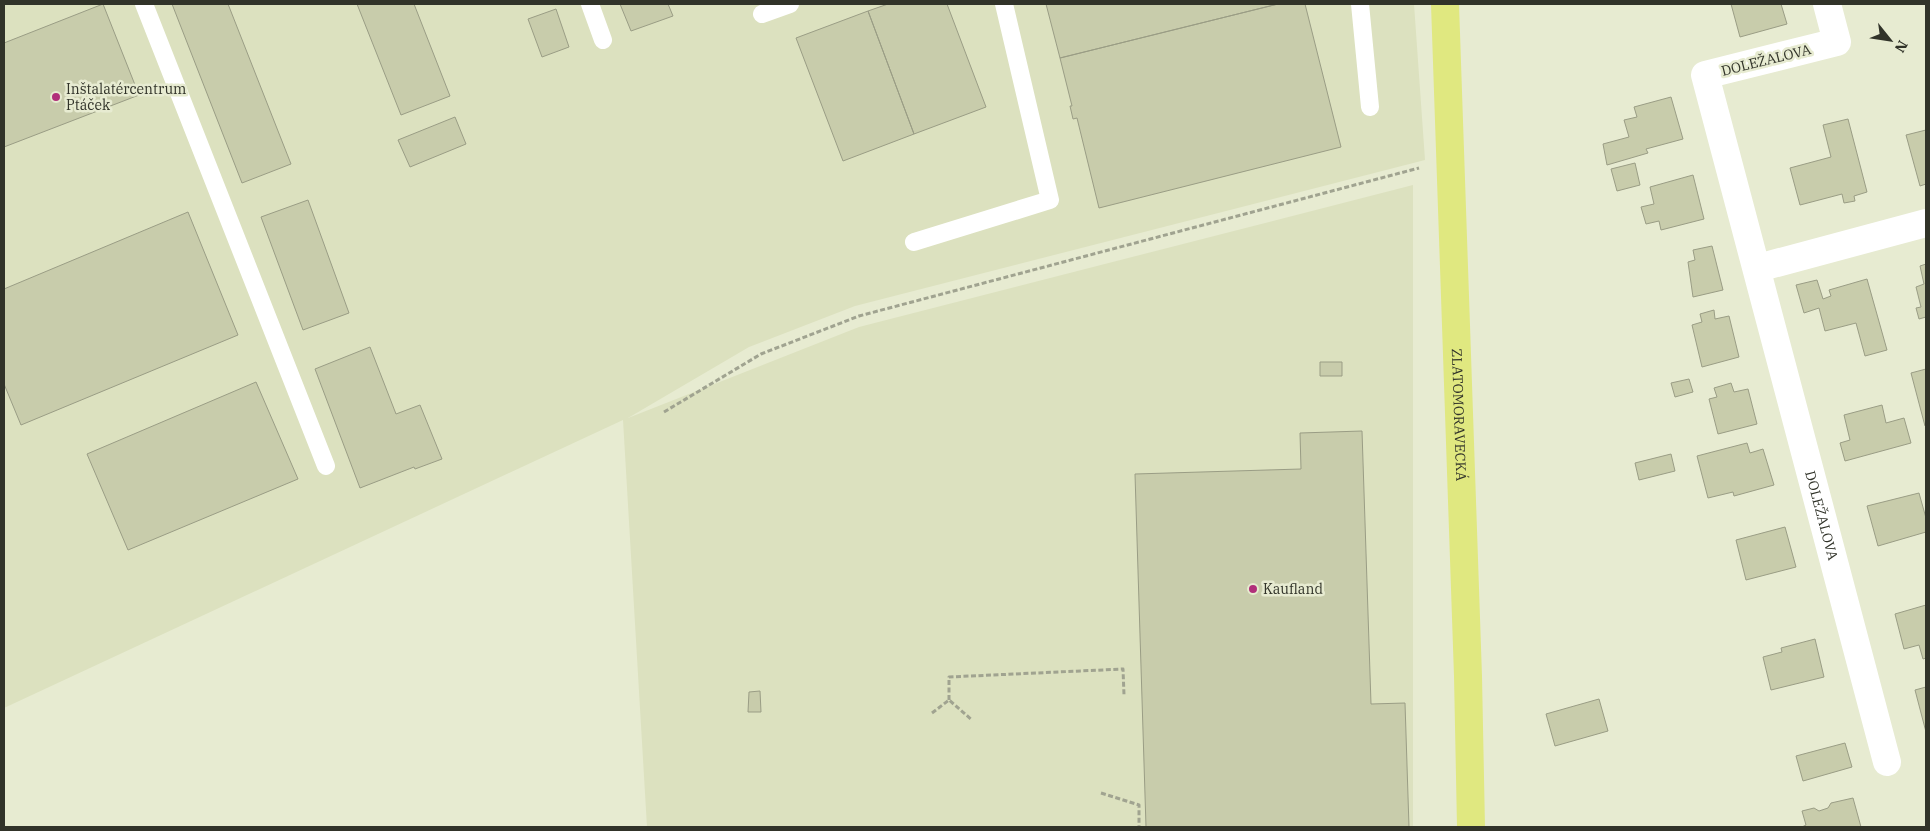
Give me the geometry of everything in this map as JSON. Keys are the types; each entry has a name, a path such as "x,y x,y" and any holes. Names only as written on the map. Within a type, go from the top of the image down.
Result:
{"main road":[{"name":"ZLATOMORAVECKÁ","path":"1445,4 1468,676 1471,827"}],"street":[{"name":"DOLEŽALOVA","path":"1827,4 1837,42 1705,75 1758,268 1887,762"},
{"path":"1758,268 1926,223"}],"lane":[{"path":"144,4 326,466"},
{"path":"590,4 603,40"},
{"path":"762,14 790,4"},
{"path":"914,242 1050,200 1004,4"},
{"path":"1360,4 1370,107"}],"path":[{"path":"664,412 761,354 859,316 1419,168"},
{"path":"972,720 949,700 949,677 1123,669 1124,695"},
{"path":"932,713 949,700"},
{"path":"1101,793 1139,805 1139,827"}],"shaded area":[{"path":"4,4 1414,4 1425,160 855,306 749,347 628,418 859,327 1413,185 1413,827 647,827 623,420 4,708"}],"building":[{"path":"103,4 139,95 4,147 4,43"},
{"path":"172,4 228,4 291,164 242,183"},
{"path":"357,4 414,4 450,96 401,115"},
{"path":"620,4 668,4 673,16 631,31"},
{"path":"888,4 947,4 986,107 914,134 868,11"},
{"path":"1046,4 1278,4 1060,58"},
{"path":"1278,4 1305,4 1341,147 1099,208 1077,118 1073,119 1070,106 1072,106 1060,58"},
{"path":"1731,4 1781,4 1787,24 1740,37"},
{"path":"556,9 569,47 542,57 528,19"},
{"path":"868,11 914,134 843,161 796,38"},
{"path":"1671,97 1683,139 1646,149 1648,153 1607,165 1603,144 1629,137 1624,120 1637,117 1634,107"},
{"path":"455,117 466,144 410,167 398,140"},
{"path":"1848,119 1867,192 1854,196 1855,201 1844,203 1842,194 1800,205 1790,168 1831,157 1823,125"},
{"path":"1926,130 1926,184 1920,186 1906,135"},
{"path":"1635,163 1640,185 1617,191 1611,169"},
{"path":"1693,175 1704,219 1661,230 1659,221 1646,224 1641,207 1654,204 1650,187"},
{"path":"308,200 349,313 303,330 261,217"},
{"path":"188,212 238,335 21,425 4,384 4,289"},
{"path":"1712,246 1723,290 1693,297 1688,262 1695,260 1693,250"},
{"path":"1926,264 1926,317 1919,319 1916,308 1921,307 1916,287 1924,284 1920,266"},
{"path":"1867,279 1887,350 1865,356 1856,323 1825,331 1819,308 1804,313 1796,285 1817,280 1823,299 1831,296 1829,290"},
{"path":"1714,310 1715,319 1729,316 1739,357 1702,367 1692,325 1702,322 1700,314"},
{"path":"370,347 396,414 420,405 442,459 415,469 414,467 360,488 315,369"},
{"path":"1320,362 1342,362 1342,376 1320,376"},
{"path":"1926,369 1926,425 1925,426 1911,373"},
{"path":"1689,379 1693,392 1675,397 1671,383"},
{"path":"256,382 298,479 128,550 87,454"},
{"path":"1731,383 1734,392 1748,389 1757,424 1718,434 1709,399 1717,397 1714,388"},
{"path":"1882,405 1886,423 1904,418 1911,443 1845,461 1840,443 1850,440 1844,415"},
{"name":"Kaufland","path":"1362,431 1371,704 1405,703 1409,827 1146,827 1135,474 1301,469 1300,433"},
{"path":"1747,443 1750,453 1763,449 1774,485 1734,496 1733,492 1708,498 1697,456"},
{"path":"1671,454 1675,471 1639,480 1635,463"},
{"path":"1919,493 1926,518 1926,532 1878,546 1867,506"},
{"path":"1785,527 1796,567 1746,580 1736,540"},
{"path":"1926,605 1926,658 1923,659 1919,645 1904,649 1895,614"},
{"path":"1815,639 1824,677 1771,690 1763,657 1782,652 1781,648"},
{"path":"1926,687 1926,732 1915,690"},
{"path":"760,691 761,712 748,712 749,692"},
{"path":"1599,699 1608,731 1555,746 1546,714"},
{"path":"1845,743 1852,767 1803,781 1796,756"},
{"path":"1853,798 1861,827 1802,827 1806,825 1802,811 1814,808 1819,811 1828,808 1831,803"}],"place":[{"name":"Inštalatércentrum Ptáček","path":"56,97"},
{"name":"Kaufland","path":"1253,589"}]}
